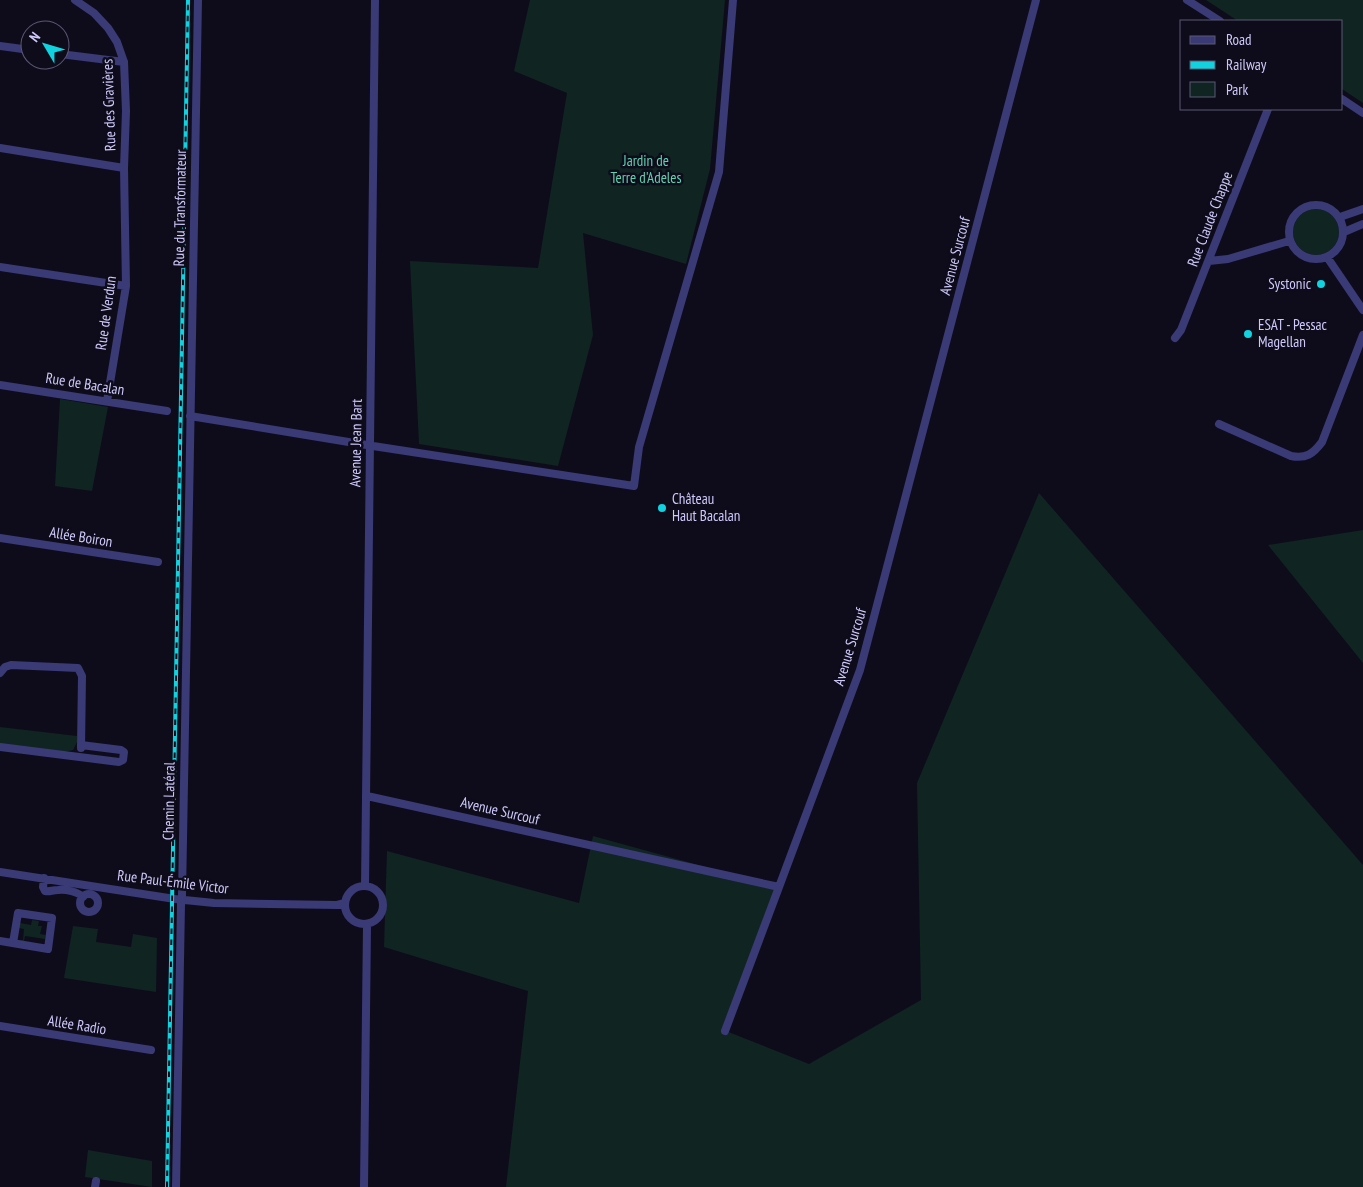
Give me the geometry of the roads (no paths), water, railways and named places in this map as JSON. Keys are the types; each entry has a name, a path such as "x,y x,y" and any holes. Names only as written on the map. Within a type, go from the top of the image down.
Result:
{"street":[{"name":"Rue des Gravières","path":"76,0 94,13 108,28 117,42 124,62 126,112 124,168"},
{"name":"Rue du Transformateur","path":"190,416 198,0"},
{"name":"Avenue Jean Bart","path":"365,886 375,0"},
{"path":"190,416 370,446 634,486 639,447 719,172 733,0"},
{"name":"Avenue Surcouf","path":"366,796 779,887 860,670 1036,0"},
{"path":"1187,0 1218,20"},
{"path":"0,46 20,49"},
{"path":"70,55 124,62"},
{"path":"1343,100 1363,113"},
{"name":"Rue Claude Chappe","path":"1175,338 1181,330 1268,110"},
{"path":"0,148 124,168"},
{"name":"Rue de Verdun","path":"107,401 126,286 124,168"},
{"path":"1321,204 1333,210 1340,217 1344,232 1342,241 1337,249 1327,257 1314,260 1300,255 1289,241 1289,226 1296,214 1307,206 1321,204"},
{"path":"1340,217 1363,209"},
{"path":"1344,232 1363,224"},
{"path":"1209,261 1228,259 1289,241"},
{"path":"1327,257 1363,310"},
{"path":"0,266 126,286"},
{"path":"1219,424 1291,456 1301,458 1308,456 1322,442 1363,334"},
{"name":"Rue de Bacalan","path":"0,385 167,411"},
{"name":"Chemin Latéral","path":"176,1187 190,416"},
{"name":"Allée Boiron","path":"0,538 158,562"},
{"path":"0,673 5,667 11,665 78,668 82,676 81,745 79,757"},
{"path":"0,747 119,762 123,760 124,755 120,750 81,745"},
{"name":"Rue Paul-Émile Victor","path":"0,872 166,898 214,903 336,905 345,903"},
{"path":"44,878 43,887 45,891 57,890 78,893 83,897"},
{"path":"365,886 376,890 383,901 384,907 378,919 367,925 361,925 351,920 345,909 345,903 349,893 365,886"},
{"path":"725,1031 779,887"},
{"path":"0,941 48,949 52,918 18,913 13,943"},
{"path":"364,1187 367,925"},
{"name":"Allée Radio","path":"0,1026 151,1050"}],"railway":[{"path":"167,1187 188,0"}],"place":[{"name":"Systonic","path":"1321,284"},
{"name":"ESAT - Pessac Magellan","path":"1248,334"},
{"name":"Château Haut Bacalan","path":"662,508"}],"park label":[{"name":"Jardin de Terre d'Adeles","path":"646,170"}]}
